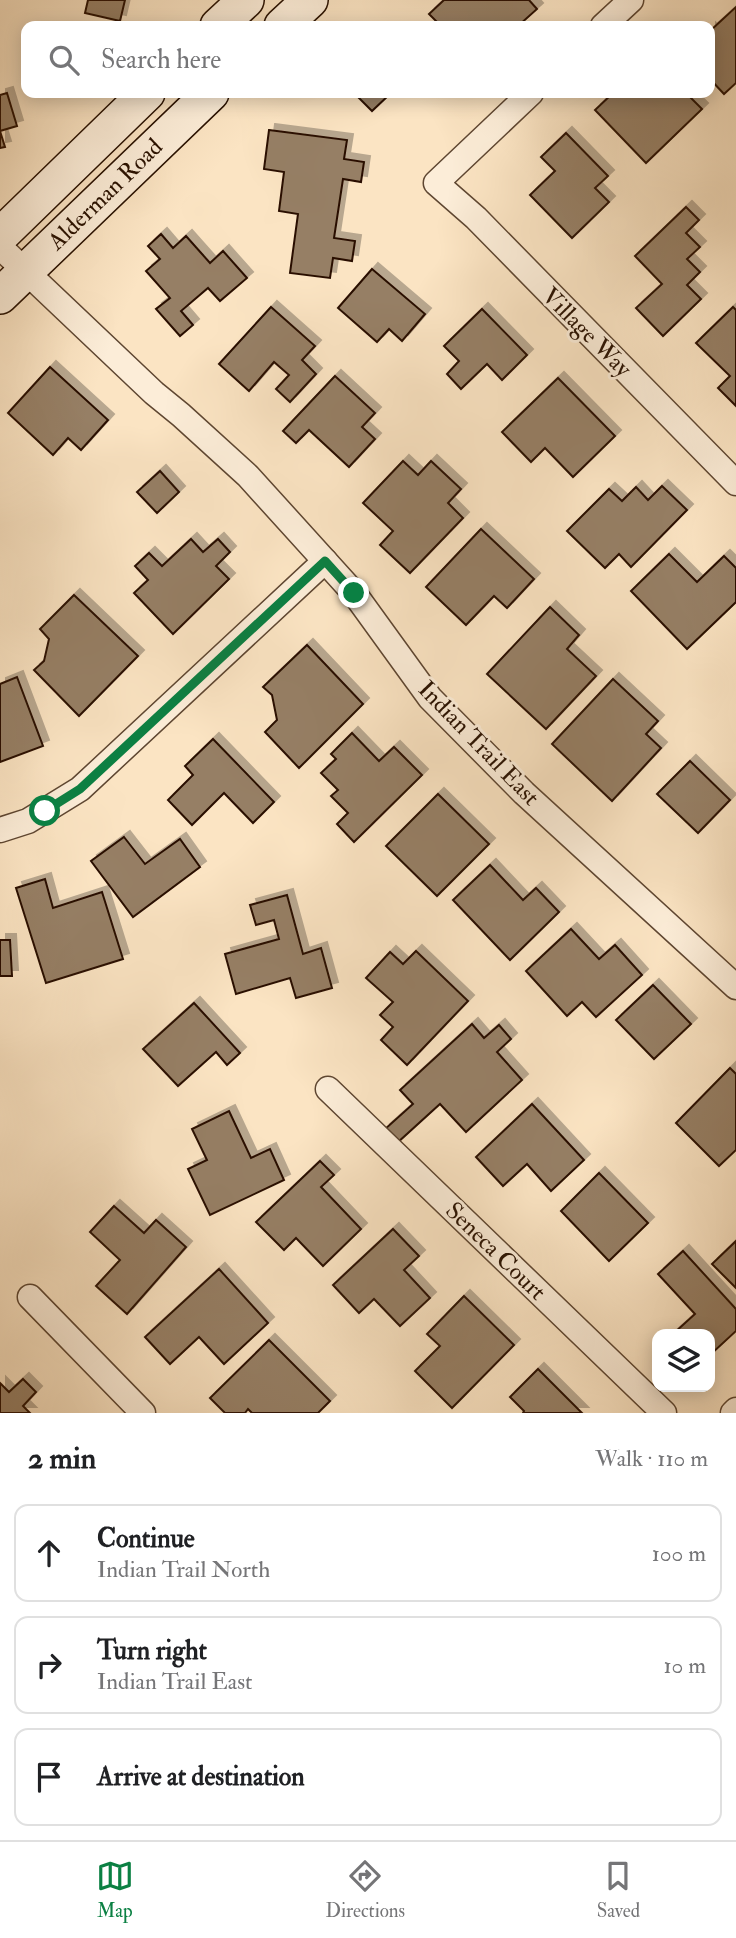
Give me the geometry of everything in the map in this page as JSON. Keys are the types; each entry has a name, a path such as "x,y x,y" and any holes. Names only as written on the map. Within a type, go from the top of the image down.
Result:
{"main road":[{"path":"223,21 246,0"},
{"path":"287,21 310,0"},
{"name":"Alderman Road","path":"0,236 142,98"},
{"name":"Alderman Road","path":"0,296 206,98"}],"street":[{"path":"608,21 631,0"},
{"name":"Village Way","path":"526,98 436,183 475,218 736,483"},
{"name":"Indian Trail East","path":"0,247 153,393 248,476 354,593 430,698 524,793 736,987"},
{"path":"0,830 29,821 80,789 325,561"},
{"name":"Seneca Court","path":"328,1089 664,1413"},
{"path":"30,1297 143,1413"}],"building":[{"path":"88,0 125,0 120,21 85,13"},
{"path":"444,0 529,0 537,9 524,21 436,21 429,14"},
{"path":"736,7 736,83 724,94 715,84 715,26"},
{"path":"7,93 17,126 0,131 0,95"},
{"path":"359,98 386,98 372,111"},
{"path":"608,98 691,98 702,109 646,163 595,110"},
{"path":"269,130 347,140 344,159 364,162 361,182 343,179 334,238 355,241 352,261 333,258 330,278 290,273 298,214 279,211 284,172 264,169"},
{"path":"0,131 5,147 0,148"},
{"path":"566,133 608,176 595,188 609,202 572,238 530,195 555,171 541,157"},
{"path":"686,207 699,220 686,233 700,247 687,259 700,272 687,285 701,299 663,336 636,308 662,284 635,256"},
{"path":"161,234 173,248 186,236 210,263 223,251 247,278 220,301 208,288 181,311 193,325 180,336 156,309 170,298 146,271 160,259 148,246"},
{"path":"372,269 425,314 402,341 389,329 377,342 338,308"},
{"path":"271,307 315,346 302,360 316,374 290,402 276,389 289,375 274,362 249,391 219,364"},
{"path":"733,307 736,310 736,406 718,388 730,376 696,343"},
{"path":"482,309 527,355 502,380 487,364 461,389 447,374 459,361 444,346"},
{"path":"50,367 108,420 81,450 68,438 53,455 8,413"},
{"path":"335,376 375,413 362,427 375,439 349,467 309,430 296,443 283,431"},
{"path":"558,378 615,436 573,477 545,448 531,462 502,432"},
{"path":"403,461 418,475 431,461 461,489 448,503 463,518 410,573 380,545 393,531 363,503"},
{"path":"160,471 179,492 157,513 137,492"},
{"path":"662,486 687,510 631,567 619,554 605,568 567,531 609,489 622,501 636,487 648,500"},
{"path":"481,529 534,579 507,608 494,596 466,625 426,587"},
{"path":"191,539 203,552 218,539 230,552 216,566 229,579 173,634 134,593 148,580 135,566 149,553 162,566"},
{"path":"669,554 697,582 724,556 736,568 736,602 687,649 631,591"},
{"path":"74,595 138,656 79,716 34,670 44,661 49,639 40,629"},
{"path":"550,607 579,635 567,649 596,676 546,729 487,674"},
{"path":"307,645 363,704 299,768 265,732 277,720 272,695 263,687"},
{"path":"17,677 43,746 0,762 0,684"},
{"path":"613,679 658,721 646,734 661,748 612,801 552,744"},
{"path":"352,733 379,761 394,747 422,775 354,842 337,824 348,813 331,796 338,790 321,773 336,759 331,754"},
{"path":"213,739 274,802 253,823 224,793 192,825 168,800 193,775 185,766"},
{"path":"690,761 730,800 698,833 657,794"},
{"path":"438,794 489,844 437,896 386,846"},
{"path":"124,837 145,864 180,839 200,867 133,917 91,861"},
{"path":"490,865 523,900 536,888 559,912 510,960 453,900"},
{"path":"45,879 53,908 102,892 123,959 46,983 16,888"},
{"path":"287,895 303,954 321,948 332,988 296,998 290,978 236,994 225,954 279,939 274,920 256,925 250,905"},
{"path":"571,929 599,959 615,945 642,975 596,1017 582,1002 567,1016 526,971"},
{"path":"0,940 10,940 12,976 0,976"},
{"path":"416,951 468,1001 407,1065 381,1040 393,1027 380,1015 393,1002 366,978 390,952 403,964"},
{"path":"653,985 691,1024 654,1059 616,1020"},
{"path":"194,1003 240,1053 227,1065 216,1052 178,1086 143,1049"},
{"path":"472,1024 484,1038 499,1025 511,1039 497,1052 522,1080 466,1132 440,1104 397,1143 384,1130 413,1104 400,1090"},
{"path":"730,1068 736,1074 736,1150 719,1166 676,1123"},
{"path":"532,1104 584,1160 551,1191 527,1164 503,1186 476,1157"},
{"path":"229,1111 251,1158 270,1149 284,1180 210,1215 188,1169 207,1160 192,1129"},
{"path":"320,1161 334,1175 321,1187 361,1229 323,1266 296,1238 284,1250 256,1222"},
{"path":"599,1173 648,1223 609,1261 561,1211"},
{"path":"114,1206 144,1233 156,1220 186,1247 127,1314 96,1286 120,1260 90,1232"},
{"path":"393,1229 419,1256 404,1270 430,1298 400,1326 374,1299 359,1313 333,1285"},
{"path":"736,1241 736,1288 712,1264"},
{"path":"683,1251 736,1309 736,1331 715,1350 715,1329 678,1329 695,1314 658,1274"},
{"path":"219,1269 268,1323 224,1364 199,1337 170,1364 145,1337"},
{"path":"464,1296 514,1345 452,1408 415,1371 440,1346 427,1334"},
{"path":"269,1340 330,1401 318,1413 252,1413 248,1409 245,1413 225,1413 210,1398"},
{"path":"538,1369 582,1413 523,1413 510,1397"},
{"path":"23,1379 36,1392 23,1406 30,1413 0,1413 0,1383 9,1392"}],"route":[{"path":"45,811 80,789 325,561 354,593"}]}
